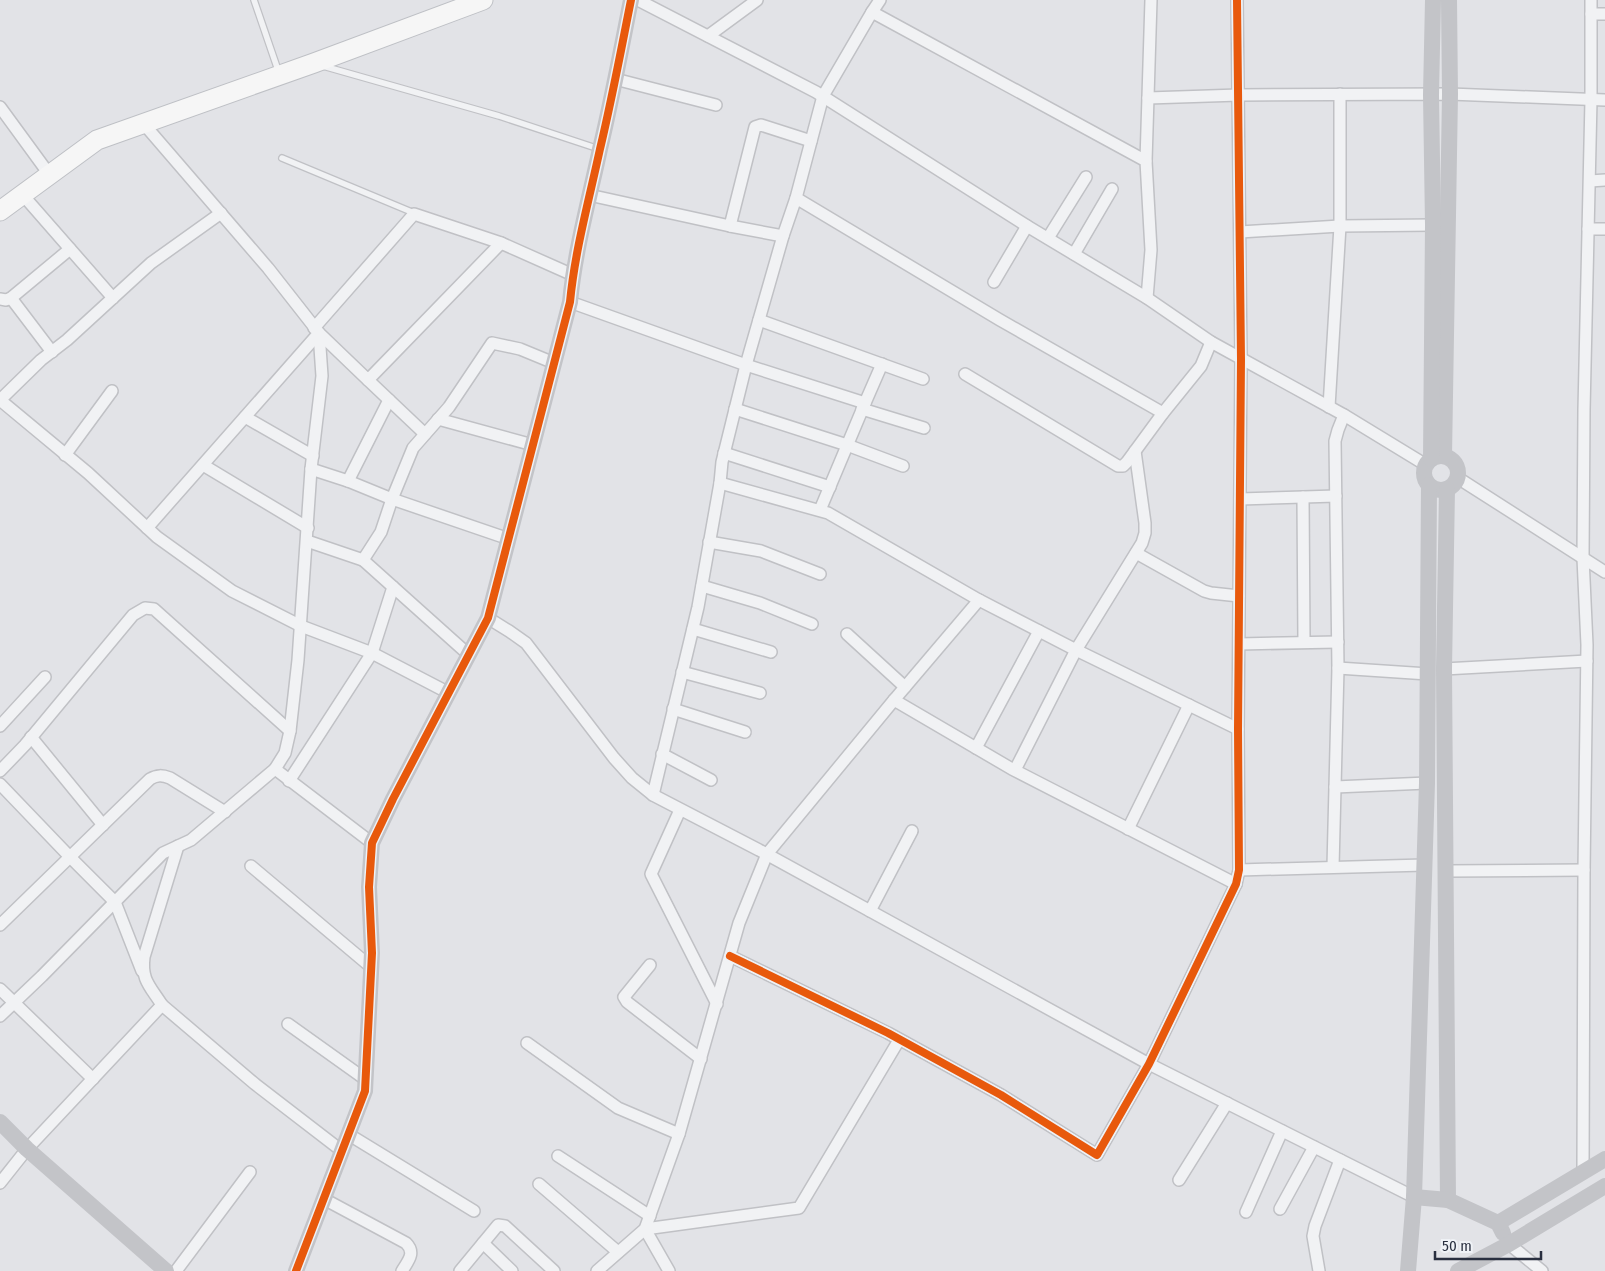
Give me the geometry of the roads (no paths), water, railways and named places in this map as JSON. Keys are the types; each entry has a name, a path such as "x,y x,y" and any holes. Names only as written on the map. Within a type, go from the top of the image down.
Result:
{"main road":[{"path":"0,211 97,140 314,63 483,0"}],"street":[{"path":"296,1271 365,1091 371,967 369,886 372,843 488,618 570,302 573,275 589,195 631,0"},
{"path":"638,0 822,96 1027,226 1148,298 1211,342 1344,415 1434,460 1450,457 1458,466 1452,483 1444,669 1448,1200"},
{"path":"708,36 757,0"},
{"path":"653,795 702,586 724,453 746,365 783,236 796,198 822,96 880,0"},
{"path":"1148,298 1151,250 1146,161 1151,0"},
{"path":"730,956 899,1040 1001,1095 1097,1155 1149,1064 1236,884 1239,870 1238,644 1241,358 1237,0"},
{"path":"1433,0 1431,95 1434,460"},
{"path":"1408,1271 1414,1197 1427,783 1429,485 1424,476 1434,460 1450,94 1449,0"},
{"path":"1583,1172 1586,661 1583,558 1592,0"},
{"path":"872,12 1146,161"},
{"path":"1591,14 1605,14"},
{"path":"615,79 716,105"},
{"path":"1329,407 1340,226 1340,94"},
{"path":"1148,98 1238,95 1450,94 1605,100"},
{"path":"0,107 50,174"},
{"path":"143,123 268,268 317,330 425,434"},
{"path":"730,226 755,127 761,125 811,141"},
{"path":"1048,238 1086,177"},
{"path":"1590,181 1605,180"},
{"path":"1074,254 1112,188"},
{"path":"22,194 112,298"},
{"path":"589,195 783,236"},
{"path":"796,198 1000,320 1163,413"},
{"path":"221,213 151,263 41,360 0,400 157,537 232,591 301,626 372,652 449,693"},
{"path":"147,528 245,418 411,215 416,214 500,242 573,275"},
{"path":"1240,232 1340,226 1433,225"},
{"path":"994,282 1027,226"},
{"path":"1588,229 1605,229"},
{"path":"368,380 500,242"},
{"path":"52,352 6,298 70,249"},
{"path":"570,302 924,428"},
{"path":"759,320 923,379"},
{"path":"0,1016 163,853 190,840 226,812 275,769 285,753 290,731 301,626 311,469 322,376 317,330"},
{"path":"965,374 1118,466 1123,466 1201,366 1211,342"},
{"path":"362,560 382,532 392,499 413,448 449,407 492,343 520,349 554,363"},
{"path":"820,510 882,364"},
{"path":"65,455 112,391"},
{"path":"348,481 389,400"},
{"path":"735,409 847,444 904,466"},
{"path":"1333,867 1338,668 1335,441 1344,415"},
{"path":"245,418 313,456"},
{"path":"438,419 533,445"},
{"path":"1015,770 1076,650 1142,543 1145,533 1135,451"},
{"path":"724,453 830,487"},
{"path":"203,465 308,528"},
{"path":"311,469 348,481 392,499 509,538"},
{"path":"720,483 820,510 837,518 979,600 1076,650 1238,729"},
{"path":"1429,485 1434,488 1452,483 1605,572"},
{"path":"1240,499 1336,496"},
{"path":"1303,497 1304,642"},
{"path":"307,541 362,560 469,655"},
{"path":"710,542 760,551 820,574"},
{"path":"1136,553 1204,591 1239,596"},
{"path":"702,586 760,603 812,624"},
{"path":"289,781 372,652 393,587"},
{"path":"597,1271 645,1229 679,1134 739,923 767,854 979,600"},
{"path":"0,772 133,615 145,608 154,609 290,731"},
{"path":"488,618 526,643 614,758 632,778 653,795 767,854 1149,1064 1414,1197 1448,1200 1498,1223 1509,1244 1542,1271"},
{"path":"693,629 771,652"},
{"path":"976,748 1039,631"},
{"path":"847,634 905,687"},
{"path":"1238,644 1338,642"},
{"path":"1444,669 1586,661"},
{"path":"1338,668 1428,674"},
{"path":"682,672 760,693"},
{"path":"0,726 45,677"},
{"path":"894,700 1015,770 1236,884"},
{"path":"1128,829 1189,705"},
{"path":"674,709 745,732"},
{"path":"31,737 103,825"},
{"path":"662,754 711,780"},
{"path":"275,769 372,843"},
{"path":"0,926 150,779 156,776 170,778 226,812"},
{"path":"1335,787 1427,783"},
{"path":"0,784 115,902 147,982 162,1005 255,1084 342,1151"},
{"path":"680,810 652,874 717,1004"},
{"path":"870,911 912,831"},
{"path":"142,971 144,957 178,846"},
{"path":"251,866 371,967"},
{"path":"1239,870 1424,866"},
{"path":"1447,871 1584,870"},
{"path":"1423,897 1447,897"},
{"path":"650,965 624,998 701,1059"},
{"path":"0,989 93,1079"},
{"path":"0,1183 28,1149 162,1005"},
{"path":"288,1024 365,1079"},
{"path":"645,1229 799,1208 899,1040"},
{"path":"527,1043 618,1108 679,1134"},
{"path":"1179,1180 1227,1103"},
{"path":"0,1122 166,1271"},
{"path":"1246,1212 1282,1131"},
{"path":"348,1134 474,1211"},
{"path":"1280,1209 1314,1147"},
{"path":"558,1156 650,1216"},
{"path":"1498,1223 1605,1159"},
{"path":"1319,1271 1313,1236 1340,1160"},
{"path":"176,1271 250,1172"},
{"path":"539,1184 618,1252"},
{"path":"1461,1269 1509,1244 1605,1186"},
{"path":"324,1199 406,1243 410,1247 411,1255 402,1271"},
{"path":"460,1271 498,1225 501,1224 506,1226 554,1271"},
{"path":"645,1229 669,1271"},
{"path":"483,1244 512,1271"},
{"path":"1461,1269 1481,1271"}],"lane":[{"path":"254,0 280,75"},
{"path":"314,63 499,116 600,150"},
{"path":"282,158 416,214"}]}
